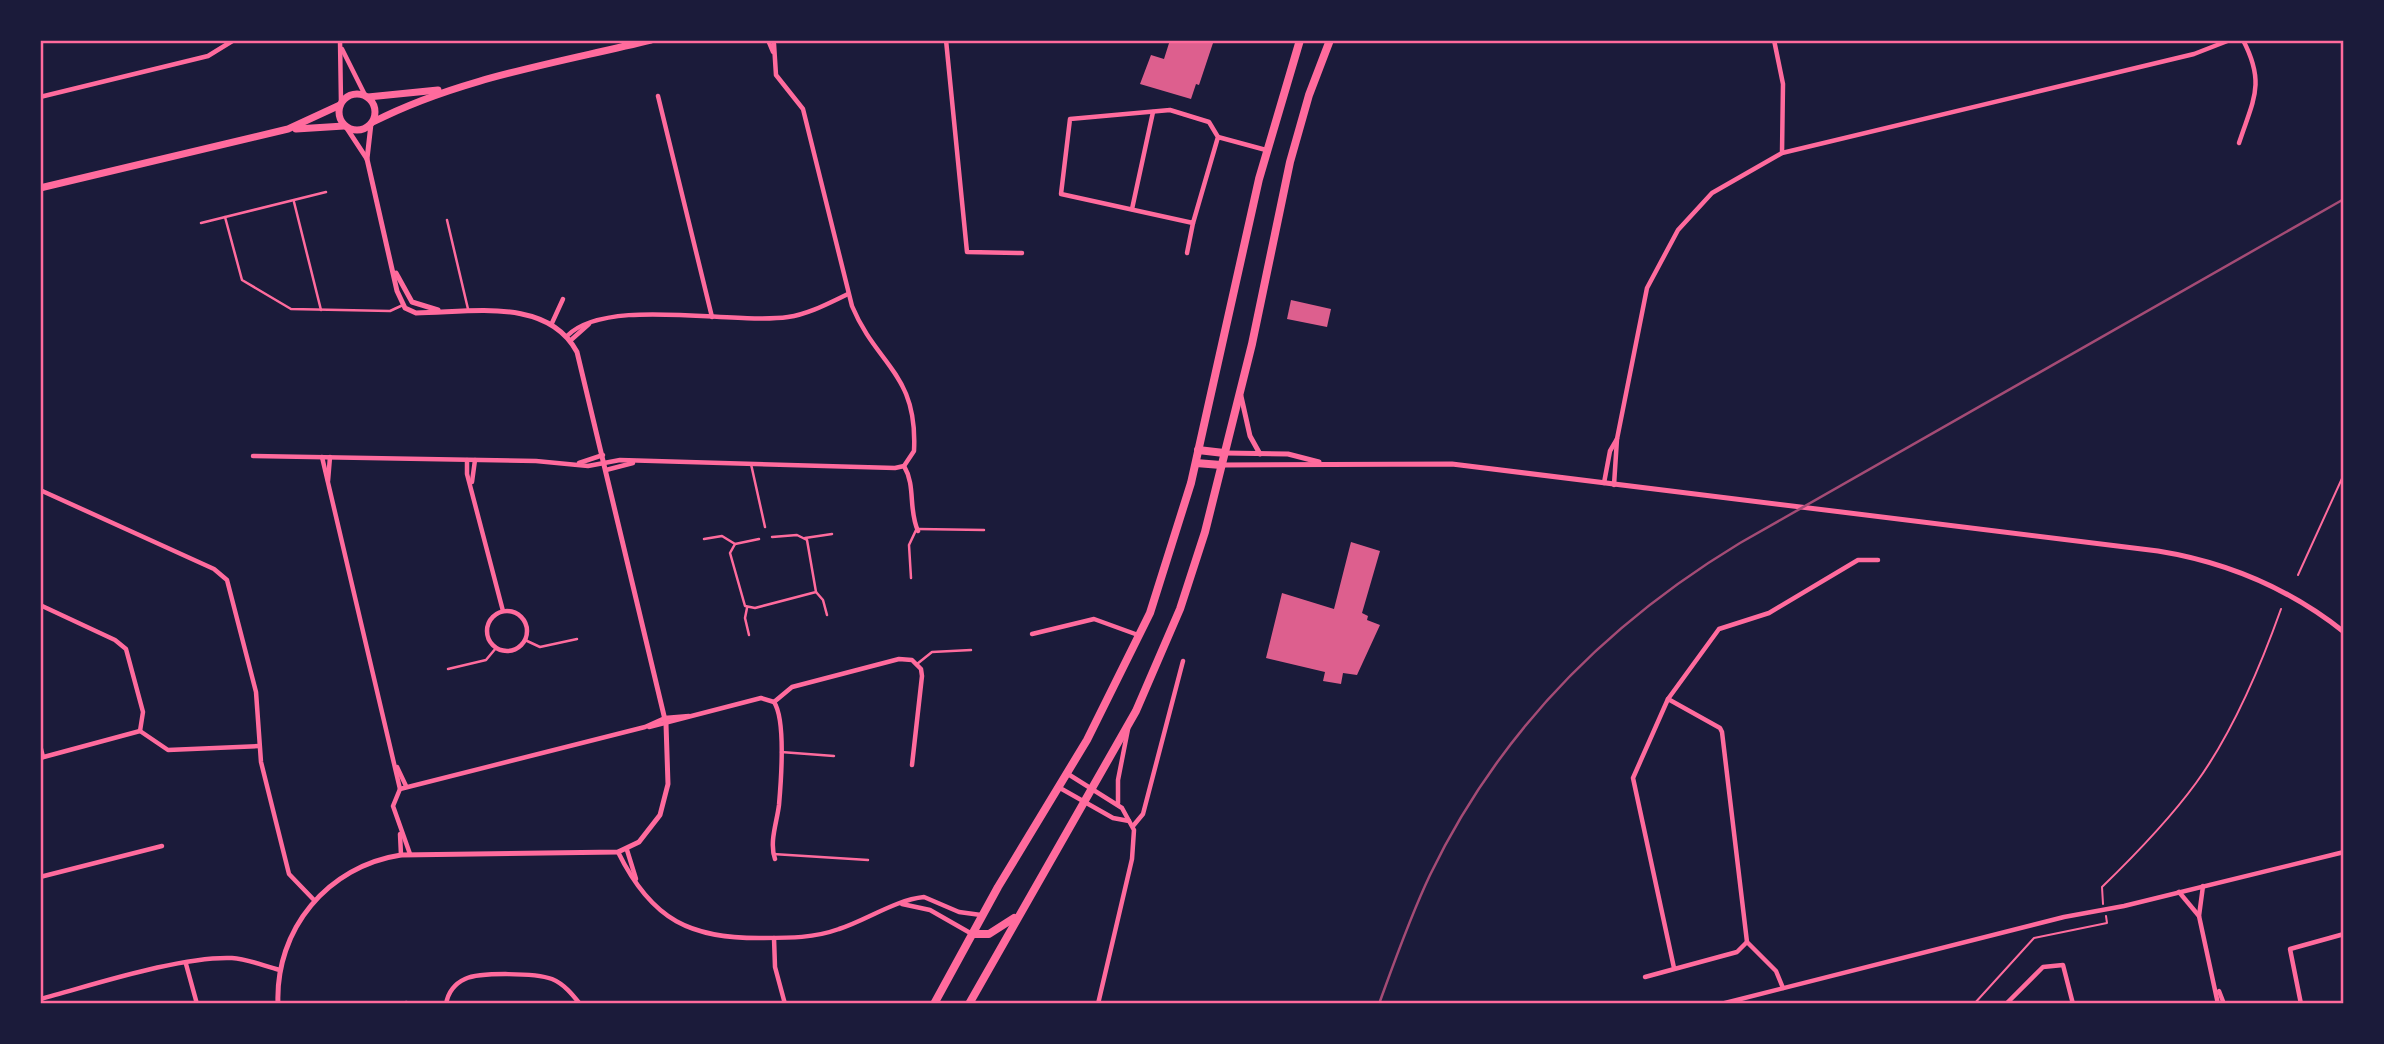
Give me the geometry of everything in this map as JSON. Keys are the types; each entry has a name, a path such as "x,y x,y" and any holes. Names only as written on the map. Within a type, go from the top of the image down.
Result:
{"highway":[{"path":"934,1004 982,915 1068,774 1140,636 1164,573 1196,463 1266,150 1300,40"},
{"path":"969,1004 1130,720 1180,609 1205,532 1252,344 1290,162 1309,95 1330,40"},
{"path":"1198,450 1224,453"},
{"path":"1196,463 1221,466"},
{"path":"972,934 992,933 1017,916"}],"main road":[{"path":"40,188 288,129 345,126 362,130 413,103 459,87 651,40"},
{"path":"288,129 340,104 349,95 367,96 459,87"},
{"path":"367,96 376,111 372,123"},
{"path":"340,104 339,118 345,126"}],"street":[{"path":"40,97 208,56 234,40"},
{"path":"340,40 367,96"},
{"path":"768,40 774,53"},
{"path":"946,40 967,252 1022,253"},
{"path":"1774,40 1783,84 1782,153"},
{"path":"1614,485 1617,439 1647,288 1678,230 1712,193 1782,153 2194,54 2230,40"},
{"path":"2239,144 2258,79 2255,62 2243,40"},
{"path":"253,456 475,460 605,466 634,463 893,468 904,466 914,451 909,401 897,373 859,321 848,294 803,109 776,75 774,44"},
{"path":"340,104 342,48"},
{"path":"658,96 712,317"},
{"path":"1193,223 1061,194 1070,119 1170,110 1209,122 1218,137 1266,150"},
{"path":"1132,209 1153,111"},
{"path":"367,159 372,123"},
{"path":"278,1004 280,970 288,940 314,900 356,868 410,854 627,850 647,834 664,805 667,784 666,721 580,359 569,338 552,323 528,315 414,313 403,306 367,159 345,126"},
{"path":"1187,253 1218,137"},
{"path":"394,267 410,299 420,306 445,312"},
{"path":"569,338 599,319 617,316 788,317 848,294"},
{"path":"403,306 410,299"},
{"path":"552,323 563,299"},
{"path":"1240,389 1250,436 1260,454"},
{"path":"1604,483 1610,451 1617,439"},
{"path":"1224,453 1294,455 1322,463"},
{"path":"578,463 603,455"},
{"path":"322,457 397,766 400,789 393,806 400,834 401,855"},
{"path":"328,485 330,457"},
{"path":"467,460 467,474 472,483 503,611"},
{"path":"472,483 475,460"},
{"path":"1221,466 1284,467 1322,463 1452,464 2158,551 2223,566 2286,594 2342,631"},
{"path":"904,466 911,481 911,511 918,529"},
{"path":"40,490 214,569 225,577 256,692 259,746 289,874 314,900"},
{"path":"1674,968 1633,778 1668,699 1719,629 1769,613 1858,560 1878,560"},
{"path":"40,605 111,637 126,649 144,717 140,731"},
{"path":"503,611 516,612 523,618 528,630 525,640 512,650 496,648 488,637 487,627 494,615 503,611"},
{"path":"1032,634 1094,619 1140,636"},
{"path":"774,702 781,693 792,687 899,659 912,660 917,664 922,676 912,765"},
{"path":"1131,823 1143,814 1167,711 1183,661"},
{"path":"400,789 761,698 774,702"},
{"path":"1668,699 1720,728 1722,732 1747,942 1776,971 1783,988"},
{"path":"774,702 780,717 779,803 774,856"},
{"path":"1118,804 1118,780 1130,720"},
{"path":"40,745 42,758 140,731 168,750 259,746"},
{"path":"397,766 406,786"},
{"path":"1068,774 1118,804 1131,823 1132,859 1098,1004"},
{"path":"1060,788 1113,818 1131,823"},
{"path":"400,834 410,854"},
{"path":"40,877 162,846"},
{"path":"627,850 638,884"},
{"path":"618,852 638,884 661,910 694,931 729,939 826,933 917,898 930,898 958,912 982,915"},
{"path":"1721,1004 2064,916 2179,892 2344,852"},
{"path":"2203,886 2199,916 2224,1004"},
{"path":"2179,892 2199,916"},
{"path":"901,904 930,911 972,934"},
{"path":"2301,1004 2290,949 2344,934"},
{"path":"774,938 775,967 785,1004"},
{"path":"1645,976 1737,952 1747,942"},
{"path":"40,999 187,964 232,958 280,970"},
{"path":"187,964 197,1004"},
{"path":"2007,1004 2043,967 2063,965 2073,1004"},
{"path":"446,1004 451,990 469,977 523,975 553,979 568,989 580,1004"},
{"path":"2217,987 2218,1004"}],"lane":[{"path":"201,223 326,192"},
{"path":"293,200 321,310"},
{"path":"225,217 243,281 289,309 393,311 403,306"},
{"path":"447,220 469,313"},
{"path":"751,464 765,527"},
{"path":"911,578 909,545 918,529 984,530"},
{"path":"772,537 797,535 805,538 832,534"},
{"path":"704,539 722,536 735,544 759,539"},
{"path":"805,538 816,592 823,600 827,615"},
{"path":"735,544 730,555 747,608 745,620 749,635"},
{"path":"747,608 816,592"},
{"path":"525,640 540,647 577,639"},
{"path":"448,669 486,660 496,648"},
{"path":"917,664 932,652 971,650"},
{"path":"780,752 834,756"},
{"path":"774,856 868,860"}],"path":[{"path":"2298,575 2344,474"},
{"path":"1974,1004 2034,938 2107,923 2102,887 2171,812 2209,763 2235,715 2281,609"}],"building":[{"path":"1170,40 1214,40 1199,85 1196,84 1191,99 1140,84 1151,55 1164,59"},
{"path":"1291,300 1331,309 1327,327 1287,319"},
{"path":"1351,542 1380,551 1362,613 1368,616 1367,620 1380,625 1357,675 1343,673 1341,684 1323,681 1325,672 1266,658 1282,593 1334,609"}],"railway":[{"path":"1379,1004 1430,875 1457,824 1488,775 1560,686 1601,646 1645,609 1740,543 2344,199"}]}
